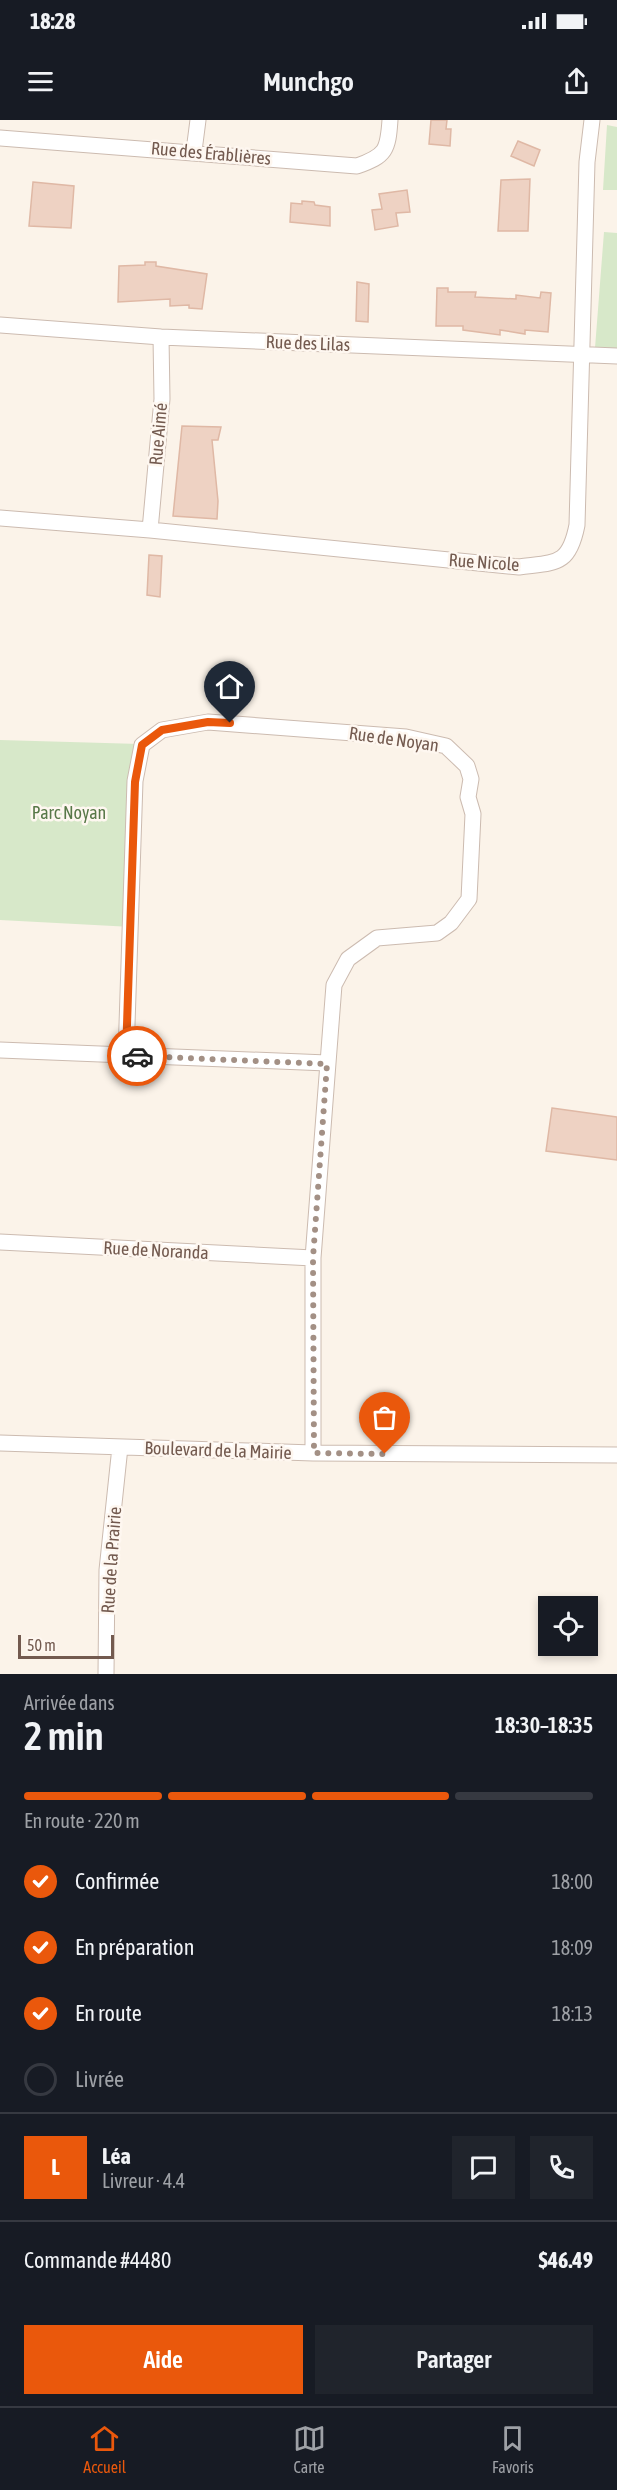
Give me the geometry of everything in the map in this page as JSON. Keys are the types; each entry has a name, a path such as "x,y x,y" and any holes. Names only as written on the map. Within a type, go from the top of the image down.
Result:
{"street":[{"path":"194,152 198,120"},
{"name":"Rue des Érablières","path":"0,138 357,166 378,159 388,144 390,120"},
{"name":"Rue Nicole","path":"0,518 150,530 519,567 556,562 573,547 578,525 587,162 592,120"},
{"name":"Rue des Lilas","path":"0,325 161,337 617,356"},
{"name":"Rue Aimé","path":"150,530 162,399 161,337"},
{"name":"Rue de Noyan","path":"126,1055 135,782 142,745 162,730 208,722 406,737 446,746 467,766 471,779 468,797 473,814 469,899 451,923 437,933 377,939 348,959 334,985 313,1258 314,1453"},
{"path":"0,1050 327,1064"},
{"name":"Rue de Noranda","path":"0,1242 313,1258"},
{"name":"Boulevard de la Mairie","path":"0,1443 314,1453 617,1455"},
{"name":"Rue de la Prairie","path":"106,1674 107,1570 120,1447"}],"green space":[{"path":"607,125 617,127 617,190 603,190"},
{"path":"604,232 617,233 617,349 595,348"},
{"name":"Parc Noyan","path":"0,740 140,744 132,927 0,920"}],"building":[{"path":"431,120 447,120 446,129 451,129 450,146 429,144"},
{"path":"518,141 540,150 534,166 511,156"},
{"path":"530,179 528,231 498,231 501,180"},
{"path":"33,182 74,186 71,228 29,226"},
{"path":"407,190 410,212 396,213 398,226 375,230 372,210 382,209 379,194"},
{"path":"302,201 330,207 330,226 290,222 291,203 302,204"},
{"path":"145,262 156,262 156,266 207,274 202,309 189,308 189,305 170,306 170,299 118,302 119,266 145,265"},
{"path":"357,282 369,284 368,322 356,321"},
{"path":"437,288 448,288 448,292 476,292 475,297 516,299 516,295 540,298 541,292 551,293 548,332 525,330 525,334 500,330 500,335 463,330 463,326 436,326"},
{"path":"182,426 221,427 218,440 212,440 218,501 217,519 173,516"},
{"path":"149,555 162,556 160,597 147,595"},
{"path":"552,1108 617,1117 617,1160 546,1151"}],"way so far":[{"path":"137,1056 327,1064 313,1258 314,1453 385,1454"}],"route":[{"path":"137,1056 126,1055 135,782 142,745 162,730 208,722 230,723"}]}
